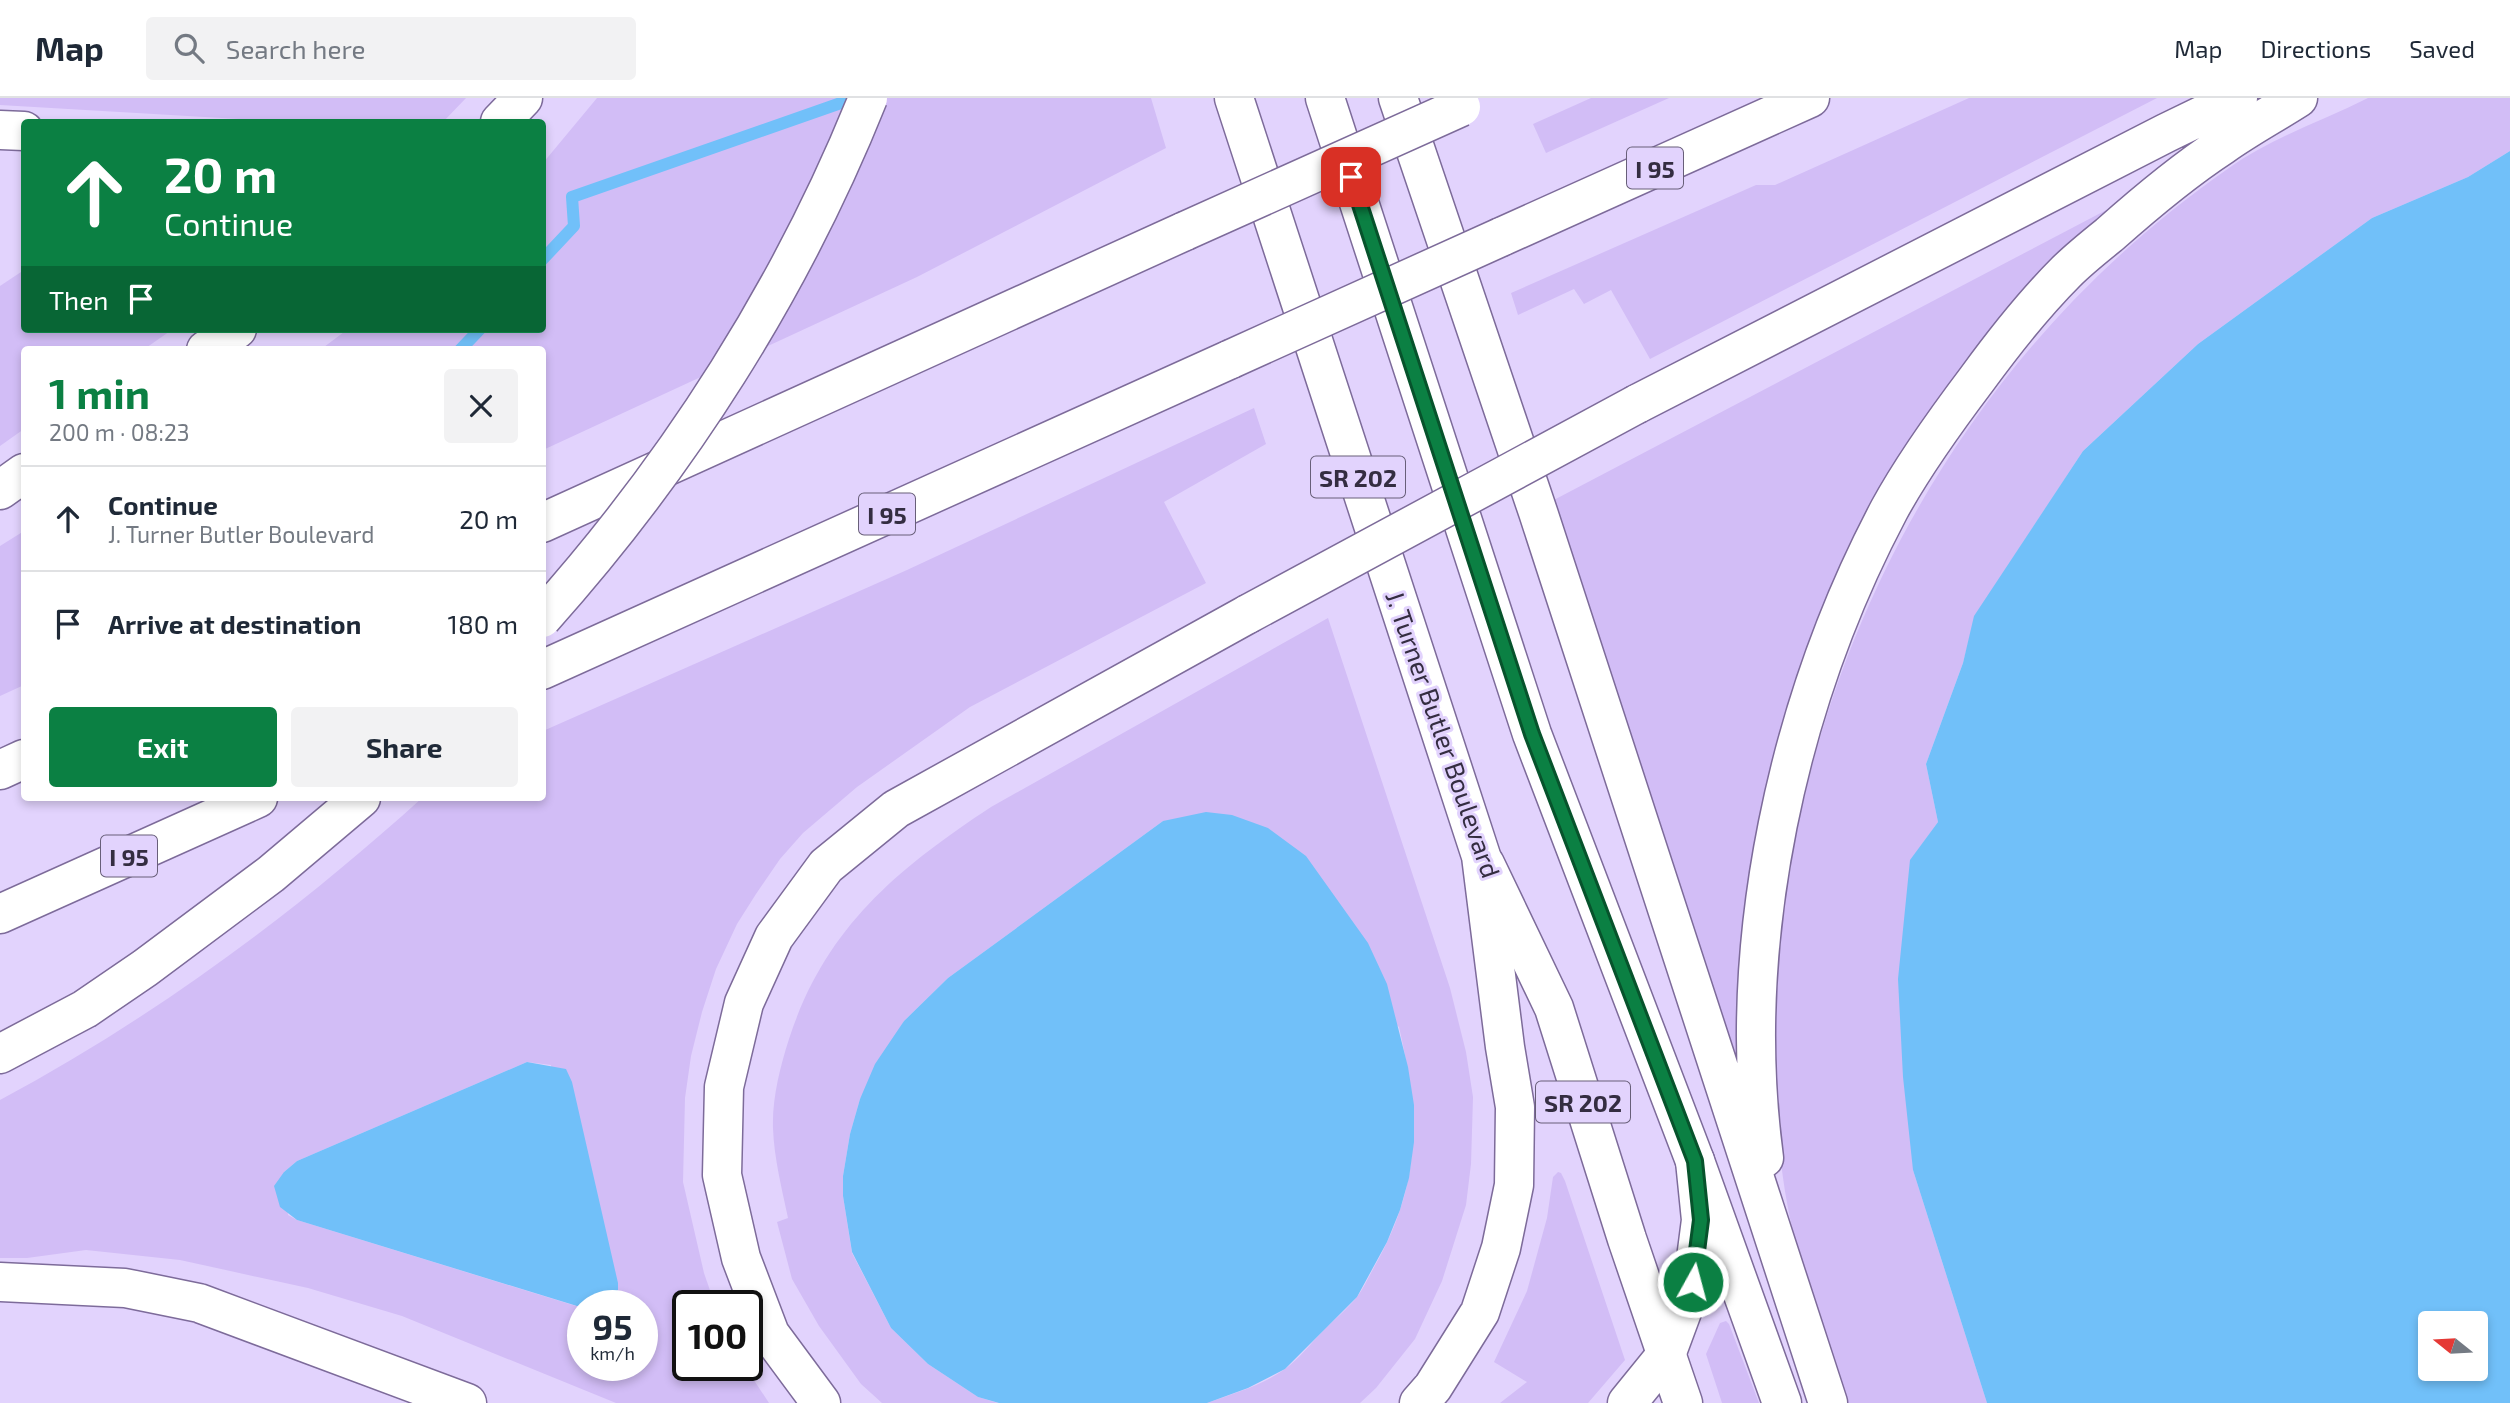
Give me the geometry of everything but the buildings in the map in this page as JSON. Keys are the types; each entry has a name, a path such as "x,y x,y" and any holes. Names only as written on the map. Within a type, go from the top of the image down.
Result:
{"main road":[{"path":"503,119 523,98"},
{"path":"546,614 592,563 692,428 773,298 843,161 868,98"},
{"name":"J. Turner Butler Boulevard","path":"1234,98 1481,856 1553,1008 1683,1403"},
{"name":"SR 202","path":"1325,98 1532,734 1695,1161 1782,1403"},
{"path":"1398,98 1538,512 1828,1403"},
{"name":"I 95","path":"546,668 1810,98"},
{"path":"821,1403 770,1334 741,1258 722,1175 724,1087 744,1003 774,937 827,866 896,809 1248,614 1637,404 2238,98"},
{"path":"1776,1240 1758,1092 1758,1013 1763,926 1786,783 1808,703 1843,608 1890,509 1952,412 2024,319 2066,272 2137,210 2220,146 2298,98"},
{"path":"546,521 1473,101"},
{"path":"0,130 21,131"},
{"path":"212,346 231,333"},
{"path":"0,490 21,475"},
{"path":"0,770 21,760"},
{"name":"I 95","path":"0,914 251,801"},
{"path":"0,1054 85,1009 271,874 356,801"},
{"path":"1419,1403 1433,1387 1480,1312 1501,1248 1514,1185 1516,1107 1505,1047 1481,856"},
{"path":"1627,1403 1666,1355 1693,1282 1701,1220 1695,1161"},
{"path":"0,1282 125,1288 199,1303 467,1403"}],"shaded area":[{"path":"0,98 466,98 446,119 239,119 0,105"},
{"path":"597,98 1151,98 1166,148 917,277 546,449 546,346 325,346 343,333 546,333 546,159"},
{"path":"1591,98 1669,98 1546,153 1533,124"},
{"path":"1969,98 2157,98 1650,359 1611,290 1584,304 1574,289 1518,315 1511,293 1756,185 1775,185"},
{"path":"2368,98 2510,98 2510,151 2468,177 2372,218 2198,344 2083,451 1975,616 1963,663 1926,764 1938,822 1910,861 1913,1170 1987,1403 1841,1403 1806,1284 1785,1193 1781,1162 1776,1017 1789,875 1821,736 1870,603 1936,478 2018,363 2116,259 2245,157"},
{"path":"2133,196 1842,571 1747,1110 1550,502"},
{"path":"21,272 21,333 167,333 149,346 21,346 21,431 0,446 0,286"},
{"path":"1254,408 1266,444 1164,502 1206,583 970,707 857,787 803,833 780,859 737,924 716,969 702,1012 691,1056 685,1098 683,1182 710,1290 672,1290 672,1381 755,1381 769,1403 616,1403 402,1316 308,1288 180,1260 86,1250 27,1258 0,1258 0,1100 112,1035 220,962 324,883 419,801 546,801 546,730 907,570","holes":["527,1062 551,1065 574,1290 658,1290 658,1381 567,1381 567,1303 297,1220 288,1215 284,1172 297,1161"]},
{"path":"21,533 21,686 0,696 0,546"},
{"path":"1328,618 1450,988 1466,1052 1473,1097 1471,1164 1466,1205 1442,1281 1415,1339 1376,1388 1360,1403 1207,1403 1257,1384 1285,1369 1357,1297 1378,1260 1403,1202 1413,1146 1413,1118 1399,1027 1163,821 948,978 904,1021 860,1099 850,1134 843,1176 843,1196 852,1253 891,1328 928,1364 978,1397 998,1403 882,1403 861,1384 819,1326 792,1279 777,1222 788,1218 774,1139 773,1117 777,1083 789,1039 804,1000 823,965 844,933 868,905 895,878 957,830 991,807"},
{"path":"1558,1172 1565,1181 1625,1360 1588,1403 1500,1403 1527,1382 1494,1362 1527,1291 1547,1218 1553,1177"},
{"path":"1726,1321 1759,1403 1722,1403 1706,1354 1720,1323"}],"water":[{"path":"2510,151 2510,1403 1987,1403 1913,1170 1903,1077 1898,979 1910,860 1938,822 1926,764 1963,663 1974,616 2083,451 2198,344 2372,218 2468,177"},
{"path":"1206,812 1232,815 1268,828 1306,856 1368,943 1387,984 1408,1067 1414,1105 1414,1142 1409,1178 1400,1210 1387,1242 1357,1297 1285,1369 1248,1388 1207,1403 999,1403 978,1397 928,1364 891,1328 852,1252 843,1196 843,1176 850,1134 860,1099 875,1064 904,1021 948,978 1163,821"},
{"path":"527,1062 566,1069 572,1082 618,1290 567,1290 567,1303 297,1220 280,1207 274,1186 284,1172 297,1161"}],"waterway":[{"path":"546,256 574,226 572,197 855,98"},
{"path":"464,346 476,333"}],"route":[{"path":"1351,177 1532,734 1695,1161 1701,1220 1693,1282"}]}
